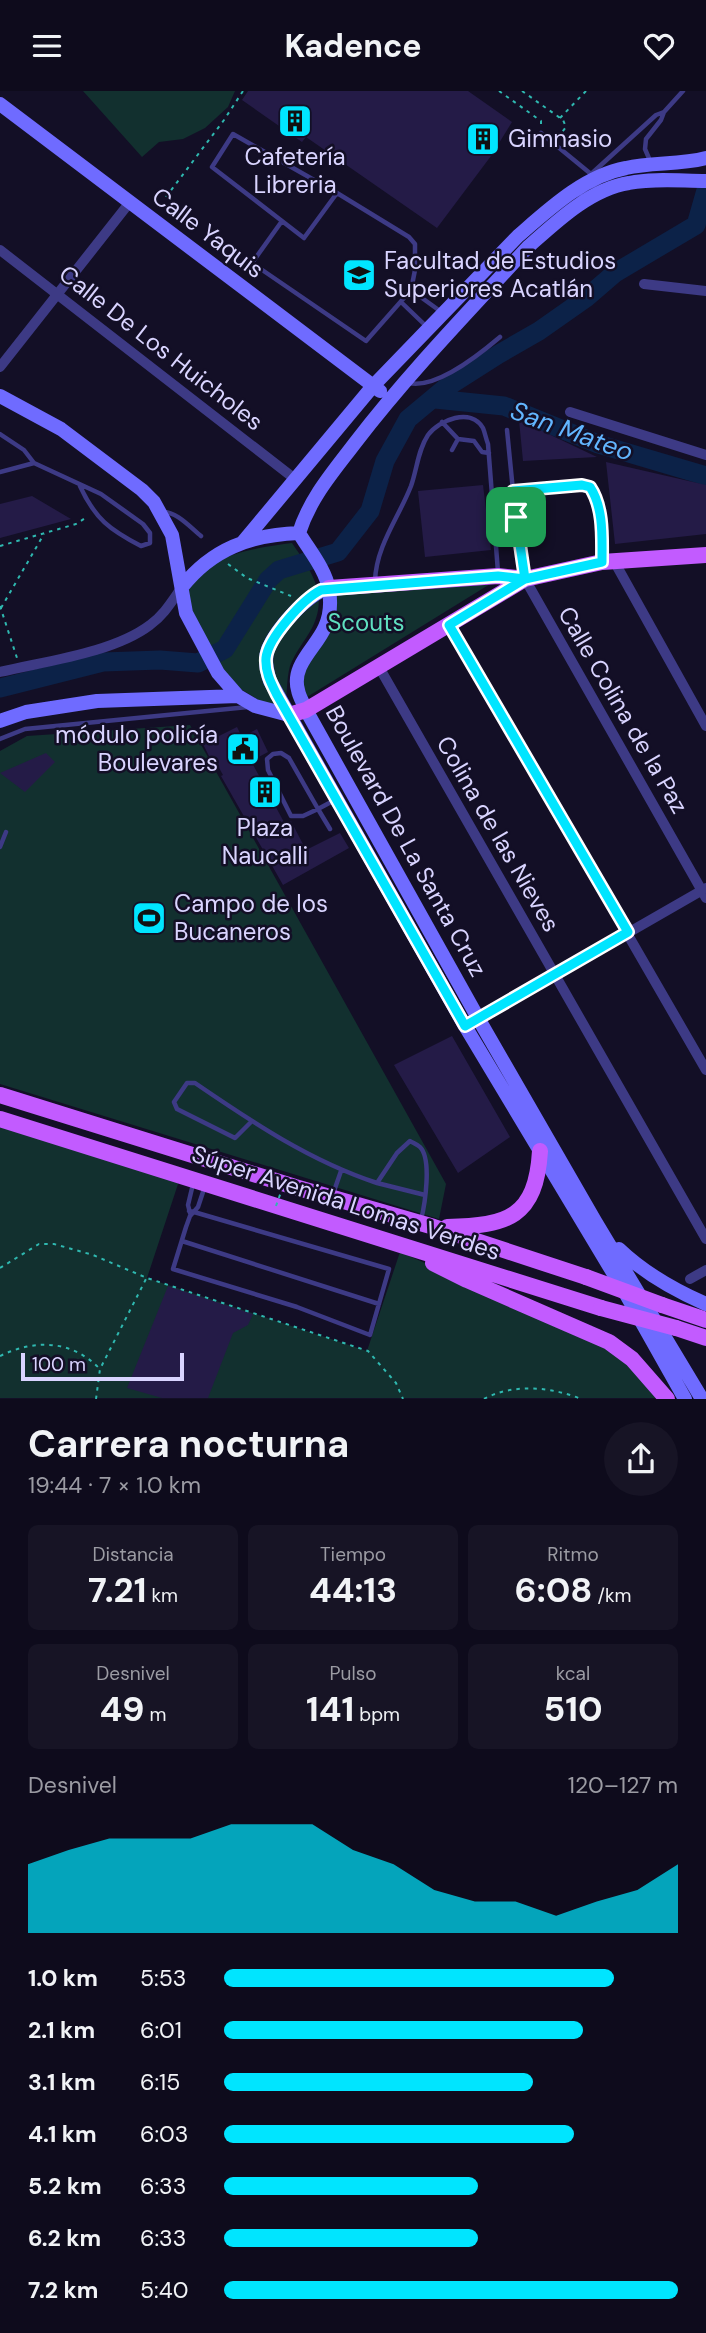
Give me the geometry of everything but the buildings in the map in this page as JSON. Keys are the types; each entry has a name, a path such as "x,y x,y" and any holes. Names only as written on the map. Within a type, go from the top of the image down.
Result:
{"main road":[{"name":"Calle Yaquis","path":"0,104 390,398"},
{"path":"243,542 373,386 518,236 588,179 616,170 706,158"},
{"path":"706,181 629,183 603,191 583,202 528,247 390,398 320,488 306,511 299,533 327,582 375,585 498,576 525,579 608,562 706,555"},
{"path":"0,396 61,429 142,490 161,512"},
{"name":"Boulevard De La Santa Cruz","path":"161,512 172,535 186,613 218,673 237,696 256,706 289,715"},
{"path":"182,587 218,553 243,542 282,533 299,533"},
{"path":"289,715 306,710 525,579"},
{"name":"Boulevard De La Santa Cruz","path":"327,582 305,601 274,639 266,659 271,681 465,1026 685,1398"},
{"name":"Boulevard De La Santa Cruz","path":"327,582 330,610 325,628 305,657 297,679 297,690 306,710 478,1019 702,1398"},
{"path":"0,721 26,712 97,701 237,696"},
{"name":"Súper Avenida Lomas Verdes","path":"0,1094 427,1225 706,1319"},
{"name":"Súper Avenida Lomas Verdes","path":"0,1119 601,1308 706,1338"},
{"path":"427,1225 483,1226 508,1218 527,1201 534,1189 540,1151"},
{"path":"595,1221 635,1264 677,1291 706,1304"},
{"path":"404,1246 467,1280 609,1342 632,1359 667,1398"},
{"name":"Súper Avenida Lomas Verdes","path":"664,1305 706,1312"},
{"name":"Súper Avenida Lomas Verdes","path":"677,1329 706,1343"}],"street":[{"path":"0,367 130,202"},
{"name":"Calle De Los Huicholes","path":"0,250 295,479"},
{"path":"644,284 706,291"},
{"path":"570,412 706,455"},
{"path":"608,562 706,726"},
{"name":"Calle Colina de la Paz","path":"525,579 704,892"},
{"path":"0,673 115,644 134,635 162,615 182,587"},
{"path":"449,625 706,1069"},
{"name":"Colina de las Nieves","path":"379,667 706,1239"},
{"path":"465,1026 628,932 704,892"},
{"path":"690,1279 706,1270"}],"lane":[{"path":"652,164 647,157 645,143 664,112 683,91"},
{"path":"542,133 588,179 656,115 664,112"},
{"path":"282,221 252,263 366,341 411,290 415,270 415,244 409,237 337,193 233,134 212,167 282,221 304,238 337,193"},
{"path":"411,290 443,314"},
{"path":"401,302 428,329"},
{"path":"405,382 428,382 473,360 500,337"},
{"path":"375,585 376,562 412,483 422,445 442,422 456,417 472,419 482,427 489,453 498,576"},
{"path":"442,422 458,439 474,441 482,452 489,453"},
{"path":"507,431 520,559 525,579"},
{"path":"0,434 24,450 34,463 100,494 143,524 150,533 150,543 141,546 99,520 80,486"},
{"path":"452,450 458,439"},
{"path":"0,473 34,463"},
{"path":"513,491 582,485 590,487 596,495 608,562"},
{"path":"161,512 166,511 176,516 201,536"},
{"path":"0,739 25,729 256,706"},
{"path":"330,829 318,809 289,758 281,753 273,754 267,759 268,770 291,816 303,816 318,809 336,799"},
{"path":"0,847 6,832"},
{"path":"251,1122 234,1138 177,1109 174,1102 187,1083 195,1083 251,1122 341,1171 425,1195"},
{"path":"377,1183 397,1153 410,1141 421,1147 426,1162 427,1225"},
{"path":"332,1197 341,1171"},
{"path":"191,1213 188,1205 200,1181"},
{"path":"191,1213 388,1269 370,1335 173,1269 191,1213 198,1207 200,1181"},
{"path":"182,1241 379,1304"}],"path":[{"path":"166,197 243,91"},
{"path":"499,91 541,121 542,133"},
{"path":"522,91 559,118 566,127 554,144"},
{"path":"559,118 586,91"},
{"path":"0,546 76,524 94,512"},
{"path":"20,668 0,607 44,533"},
{"path":"218,553 224,561 247,578 305,601"},
{"path":"276,1206 286,1178"},
{"path":"0,1268 39,1244 54,1244 93,1255 147,1278 368,1351 396,1383 403,1398"},
{"path":"96,1398 100,1369 147,1278"},
{"path":"258,1315 263,1297"},
{"path":"0,1356 20,1348 56,1345 85,1354 100,1369"},
{"path":"484,1398 506,1391 529,1389 560,1391 581,1398"}],"green space":[{"path":"83,91 235,91 228,107 205,128 183,139 159,142 142,157"},
{"path":"292,543 316,583 319,604 312,628 290,666 284,709 267,705 229,682 190,612 188,595 195,578 218,561 249,550"},
{"name":"Scouts","path":"495,581 307,697 302,681 306,666 335,617 337,594"},
{"name":"Campo de los Bucaneros","path":"190,725 446,1184 439,1219 0,1084 0,751 27,736"},
{"path":"0,1120 181,1175 147,1278 367,1351 400,1252 607,1344 659,1398 0,1398"}],"waterway":[{"path":"0,688 103,662 160,660 198,663 225,649 268,580 279,570 338,552 370,511 385,461 408,419 444,389 539,331 586,298 615,273 696,225 706,190"},
{"name":"San Mateo","path":"435,399 504,406 598,444 706,476"}],"place":[{"name":"Cafetería Libreria","path":"295,121"},
{"name":"Gimnasio","path":"483,139"},
{"name":"Facultad de Estudios Superiores Acatlán","path":"359,275"},
{"name":"módulo policía Boulevares","path":"243,749"},
{"name":"Plaza Naucalli","path":"265,792"},
{"name":"Campo de los Bucaneros","path":"149,918"}],"route":[{"path":"516,517 513,491 582,485 590,487 596,495 599,509 602,562 525,579 449,625 628,932 465,1026 277,695 267,671 266,659 274,639 296,611 312,594 321,590 498,576 525,579 516,517"}]}
